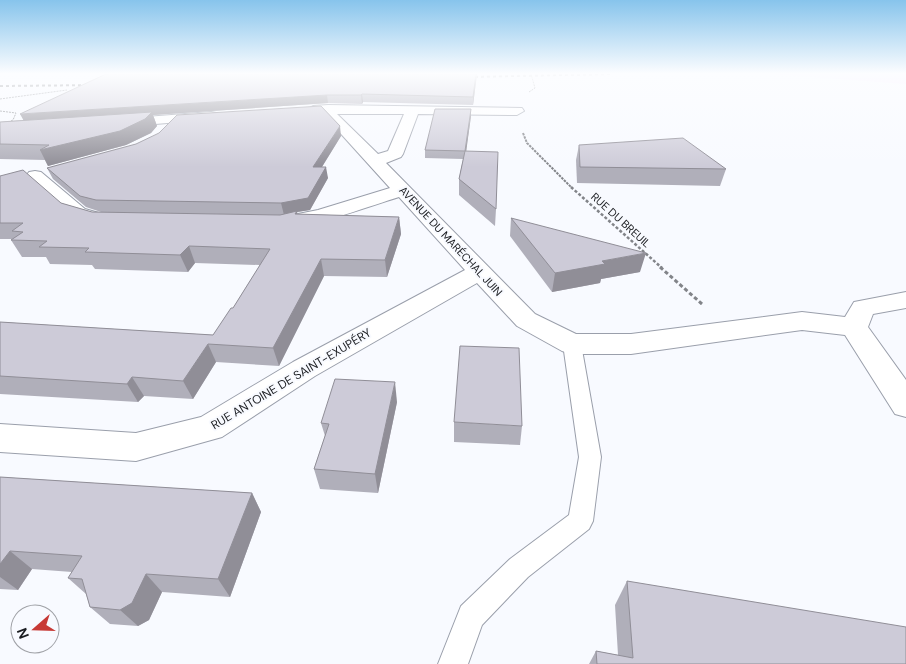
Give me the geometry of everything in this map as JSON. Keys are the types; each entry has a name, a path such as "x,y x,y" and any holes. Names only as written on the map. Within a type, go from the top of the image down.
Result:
{"street":[{"path":"301,111 328,109 413,109 517,112"},
{"name":"AVENUE DU MARÉCHAL JUIN","path":"328,109 331,115 526,320 572,344 631,344 730,329 802,321 854,327"},
{"path":"375,161 395,154 413,109"},
{"path":"107,123 228,115"},
{"path":"157,138 175,119"},
{"path":"35,177 78,212 100,220 119,220"},
{"path":"265,222 284,223 321,215 403,190"},
{"name":"RUE ANTOINE DE SAINT-EXUPÉRY","path":"0,438 136,447 210,428 312,364 447,288 480,272"},
{"path":"906,300 863,308 854,327 906,405"}],"lane":[{"path":"453,664 471,616 519,568 580,521 590,456 572,344"}],"path":[{"path":"0,111 16,113 13,120 6,124"},
{"name":"RUE DU BREUIL","path":"517,112 519,125 527,143 577,193 730,329"}],"building":[{"path":"39,105 166,105 20,114"},
{"path":"321,106 340,126 313,167 326,167 308,198 281,203 96,200 80,196 47,168 136,144 159,133 177,115"},
{"path":"435,109 471,109 465,151 425,150"},
{"path":"152,112 145,119 120,131 40,150 49,145 0,144 0,122"},
{"path":"683,138 726,169 580,167 579,145"},
{"path":"465,151 498,152 496,209 459,179"},
{"path":"23,170 61,203 92,212 280,215 297,211 295,214 399,217 385,260 321,259 273,348 208,344 183,381 132,377 127,384 0,376 0,322 213,335 231,308 233,308 270,249 189,246 180,255 85,252 89,248 39,247 47,241 11,240 23,232 12,231 23,223 0,223 0,176"},
{"path":"511,218 646,253 602,261 605,264 555,273"},
{"path":"460,346 519,348 522,426 454,422"},
{"path":"335,379 395,382 375,474 314,469 329,424 321,423"},
{"path":"0,477 252,493 218,579 146,574 132,603 120,610 90,607 82,579 68,578 82,556 10,551 0,564"},
{"path":"627,581 906,627 906,664 597,664 596,651 633,658"}]}
